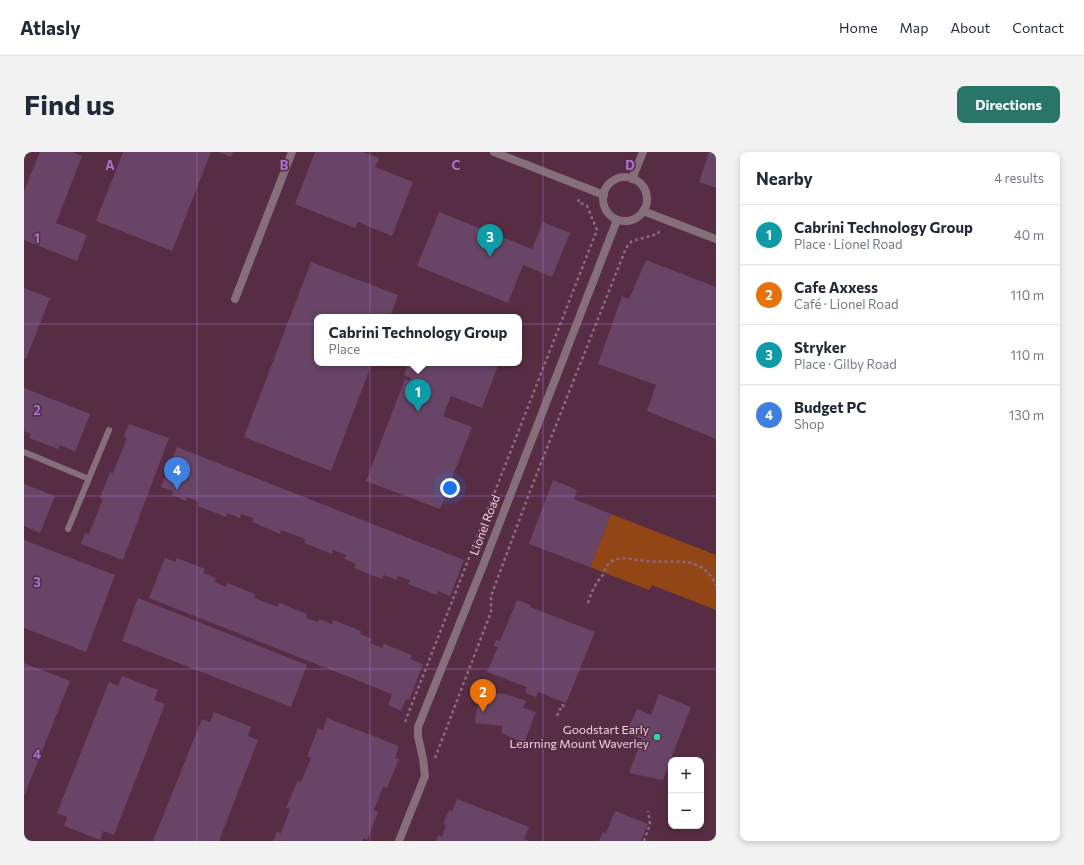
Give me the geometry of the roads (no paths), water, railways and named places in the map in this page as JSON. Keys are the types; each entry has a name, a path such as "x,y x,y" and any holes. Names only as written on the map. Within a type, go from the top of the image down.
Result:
{"street":[{"path":"235,299 292,152"},
{"path":"494,152 604,195"},
{"path":"632,179 643,152"},
{"path":"618,179 632,179 639,183 644,189 646,203 643,211 638,217 631,220 617,220 610,216 606,210 603,203 604,195 606,188 611,183 618,179"},
{"path":"643,211 716,239"},
{"name":"Lionel Road","path":"399,841 425,776 418,736 418,727 484,564 617,220"}],"lane":[{"path":"68,529 109,430"},
{"path":"24,452 89,479"}],"place":[{"name":"Stryker","path":"490,257"},
{"name":"Cabrini Technology Group","path":"418,412"},
{"name":"Budget PC","path":"177,490"},
{"name":"Cafe Axxess","path":"483,712"},
{"name":"Goodstart Early Learning Mount Waverley","path":"657,737"}]}
